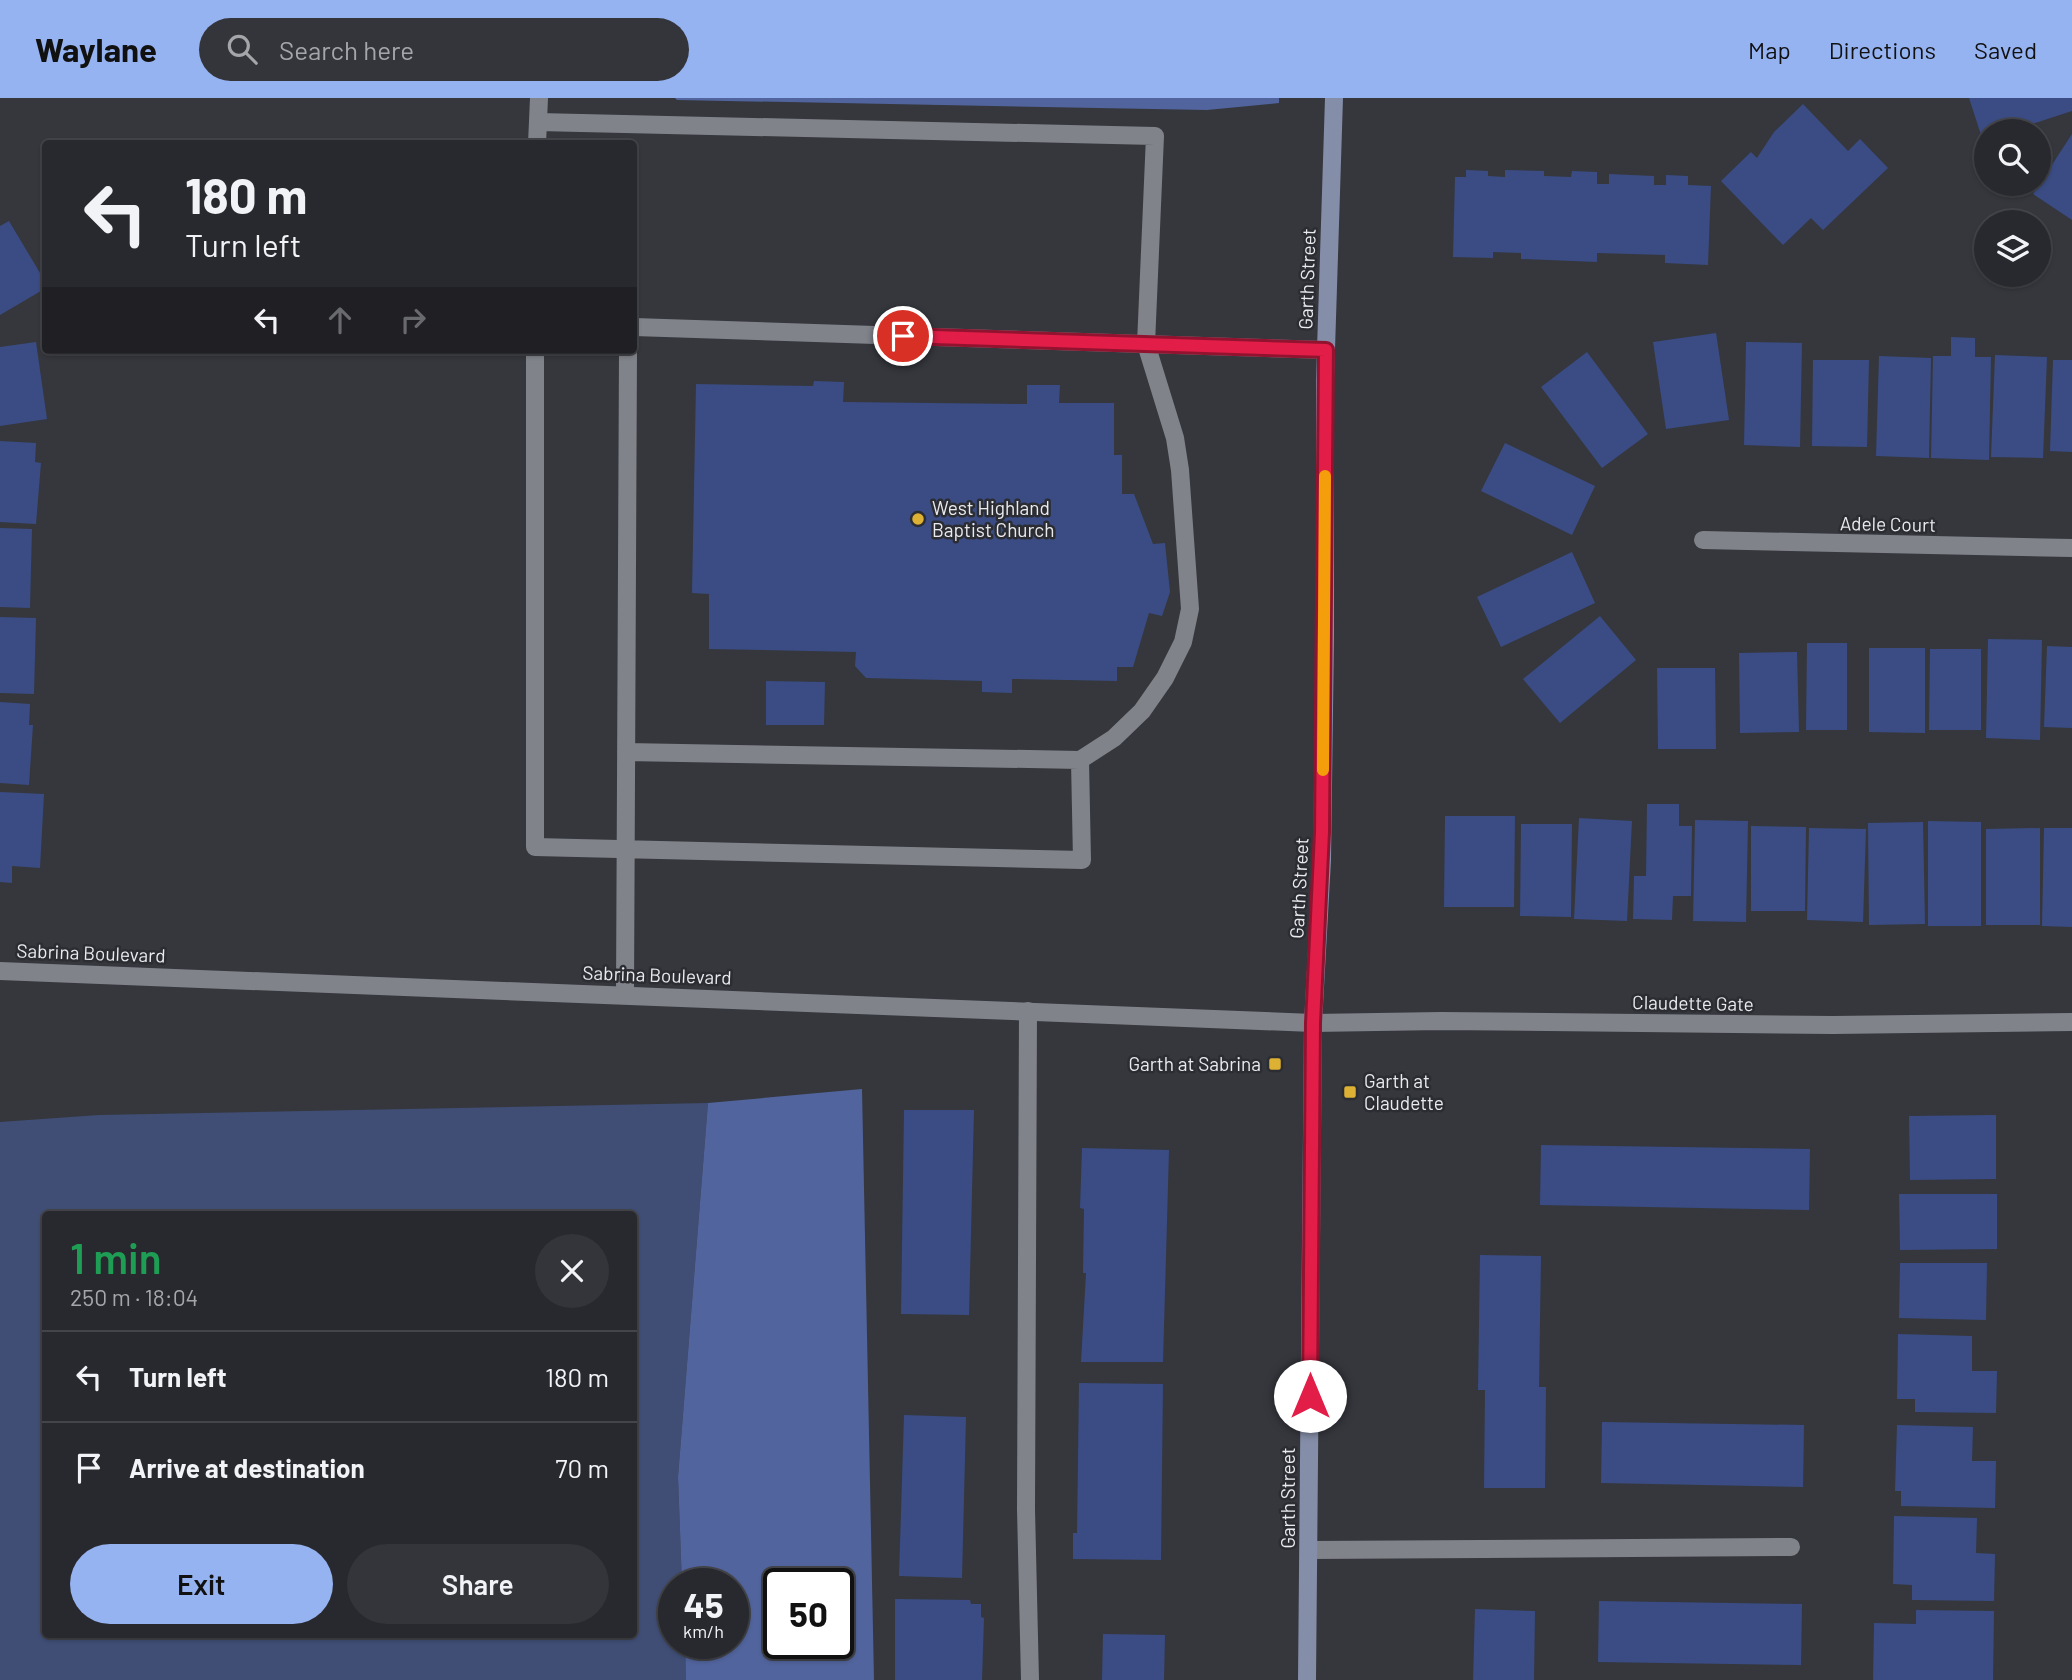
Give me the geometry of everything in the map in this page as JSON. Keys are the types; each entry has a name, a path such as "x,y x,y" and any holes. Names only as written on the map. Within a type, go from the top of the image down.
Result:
{"main road":[{"name":"Garth Street","path":"1307,1680 1313,1023 1322,859 1326,350 1335,98"}],"street":[{"path":"537,140 539,98"},
{"path":"538,122 1155,136 1146,344 1175,438 1180,470 1190,608 1183,642 1165,678 1142,711 1114,738 1080,760 626,752"},
{"path":"637,327 1326,350"},
{"path":"535,354 535,847 1082,860 1080,760"},
{"path":"625,995 628,354"},
{"name":"Adele Court","path":"1703,540 2072,548"},
{"name":"Sabrina Boulevard","path":"0,971 1313,1023"},
{"path":"1028,1011 1026,1509 1030,1680"},
{"name":"Claudette Gate","path":"1313,1023 1441,1021 1833,1025 2072,1022"},
{"path":"1309,1550 1791,1547"}],"shaded area":[{"path":"675,98 1279,98 1279,103 1207,110"},
{"path":"862,1089 874,1680 686,1680 685,1659 749,1659 749,1568 681,1568 678,1477 708,1103"},
{"path":"708,1103 678,1477 681,1568 658,1568 658,1659 685,1659 686,1680 0,1680 0,1122 99,1115"}],"building":[{"path":"1969,98 2072,98 2072,111 2048,119 1976,119"},
{"path":"1803,104 1848,151 1860,139 1888,168 1823,230 1811,218 1783,245 1721,181 1751,152 1757,158 1774,132"},
{"path":"2072,134 2072,220 2036,196 2051,196 2051,166"},
{"path":"1466,170 1488,171 1488,176 1505,177 1505,170 1544,171 1544,176 1571,177 1572,171 1597,172 1597,184 1609,184 1609,174 1654,176 1654,185 1666,185 1666,175 1688,176 1688,185 1711,186 1708,265 1665,263 1665,255 1597,253 1597,262 1521,259 1521,253 1493,252 1493,258 1453,257 1455,177 1466,177"},
{"path":"9,221 42,276 42,290 0,315 0,226"},
{"path":"1716,333 1729,420 1666,429 1653,342"},
{"path":"1951,337 1975,338 1975,357 1991,357 1989,460 1931,458 1933,356 1951,356"},
{"path":"36,342 47,419 0,426 0,347"},
{"path":"1746,342 1802,343 1800,447 1744,445"},
{"path":"1587,352 1648,434 1602,468 1541,387"},
{"path":"1995,355 2047,357 2043,458 1991,457"},
{"path":"1879,356 1931,358 1929,458 1876,456"},
{"path":"1813,360 1869,360 1867,447 1812,446"},
{"path":"2053,360 2072,360 2072,452 2050,451"},
{"name":"West Highland Baptist Church","path":"814,381 844,382 843,402 1027,404 1027,385 1060,385 1059,403 1114,403 1114,455 1122,455 1122,494 1134,494 1153,544 1165,543 1170,592 1162,616 1149,613 1133,667 1117,667 1117,681 1012,679 1012,693 982,692 982,681 866,678 855,666 856,652 709,649 709,594 692,593 696,384 813,386"},
{"path":"0,441 36,443 35,462 41,463 36,524 0,522"},
{"path":"1505,443 1595,486 1572,535 1481,491"},
{"path":"0,528 32,529 30,608 0,607"},
{"path":"1572,552 1595,603 1501,647 1477,597"},
{"path":"1600,616 1636,660 1560,723 1523,679"},
{"path":"0,617 36,618 34,694 0,693"},
{"path":"1988,639 2042,640 2040,740 1986,738"},
{"path":"1807,643 1847,643 1847,730 1806,730"},
{"path":"2047,646 2072,647 2072,728 2044,727"},
{"path":"1869,648 1925,648 1925,733 1869,732"},
{"path":"1930,649 1981,649 1981,730 1929,730"},
{"path":"1797,652 1799,732 1740,733 1739,653"},
{"path":"1657,668 1715,668 1716,749 1658,749"},
{"path":"766,681 825,682 824,725 766,725"},
{"path":"0,702 30,704 29,725 33,725 29,785 0,783"},
{"path":"0,792 44,794 40,868 12,866 12,883 0,882"},
{"path":"1647,804 1679,804 1679,826 1692,826 1691,896 1673,896 1672,920 1633,919 1634,876 1646,876"},
{"path":"1445,816 1515,816 1514,907 1444,907"},
{"path":"1579,818 1632,821 1627,921 1574,919"},
{"path":"1695,820 1748,821 1746,922 1693,921"},
{"path":"1928,821 1981,822 1981,926 1928,926"},
{"path":"1923,822 1925,924 1869,925 1868,823"},
{"path":"1521,824 1572,824 1571,917 1520,916"},
{"path":"1751,826 1806,827 1805,911 1751,911"},
{"path":"1809,828 1866,829 1863,922 1807,920"},
{"path":"2040,828 2040,925 1986,925 1986,829"},
{"path":"2044,828 2072,828 2072,927 2042,926"},
{"path":"904,1110 974,1110 969,1315 901,1314"},
{"path":"1996,1115 1996,1179 1910,1180 1909,1116"},
{"path":"1541,1145 1810,1149 1809,1210 1540,1205"},
{"path":"1082,1148 1169,1150 1163,1362 1081,1362 1086,1273 1083,1273 1084,1209 1080,1208"},
{"path":"1899,1194 1997,1194 1997,1249 1900,1250"},
{"path":"1480,1255 1541,1256 1539,1387 1546,1387 1545,1488 1484,1488 1485,1390 1478,1390"},
{"path":"1900,1263 1987,1263 1986,1320 1899,1318"},
{"path":"1898,1334 1972,1336 1972,1371 1997,1371 1996,1413 1915,1412 1915,1399 1897,1399"},
{"path":"1079,1383 1163,1384 1161,1560 1073,1559 1073,1533 1077,1533"},
{"path":"904,1415 966,1417 962,1578 899,1576"},
{"path":"1602,1422 1804,1425 1803,1487 1601,1483"},
{"path":"1897,1425 1973,1427 1972,1461 1996,1461 1995,1508 1901,1506 1901,1491 1895,1491"},
{"path":"1894,1516 1977,1518 1976,1553 1995,1554 1994,1601 1912,1600 1912,1585 1893,1584"},
{"path":"895,1599 970,1600 971,1604 981,1604 981,1617 984,1618 982,1680 895,1680"},
{"path":"1599,1601 1802,1604 1801,1665 1598,1662"},
{"path":"1475,1609 1535,1611 1534,1680 1473,1680"},
{"path":"1916,1610 1994,1611 1993,1680 1873,1680 1874,1623 1916,1624"},
{"path":"1103,1634 1165,1635 1164,1680 1102,1680"}],"slow traffic":[{"path":"1323,770 1325,476"}],"place":[{"name":"West Highland Baptist Church","path":"918,519"},
{"name":"Garth at Sabrina","path":"1275,1064"},
{"name":"Garth at Claudette","path":"1350,1092"}],"route":[{"path":"903,336 1326,350 1322,859 1313,1023 1310,1396"}]}
